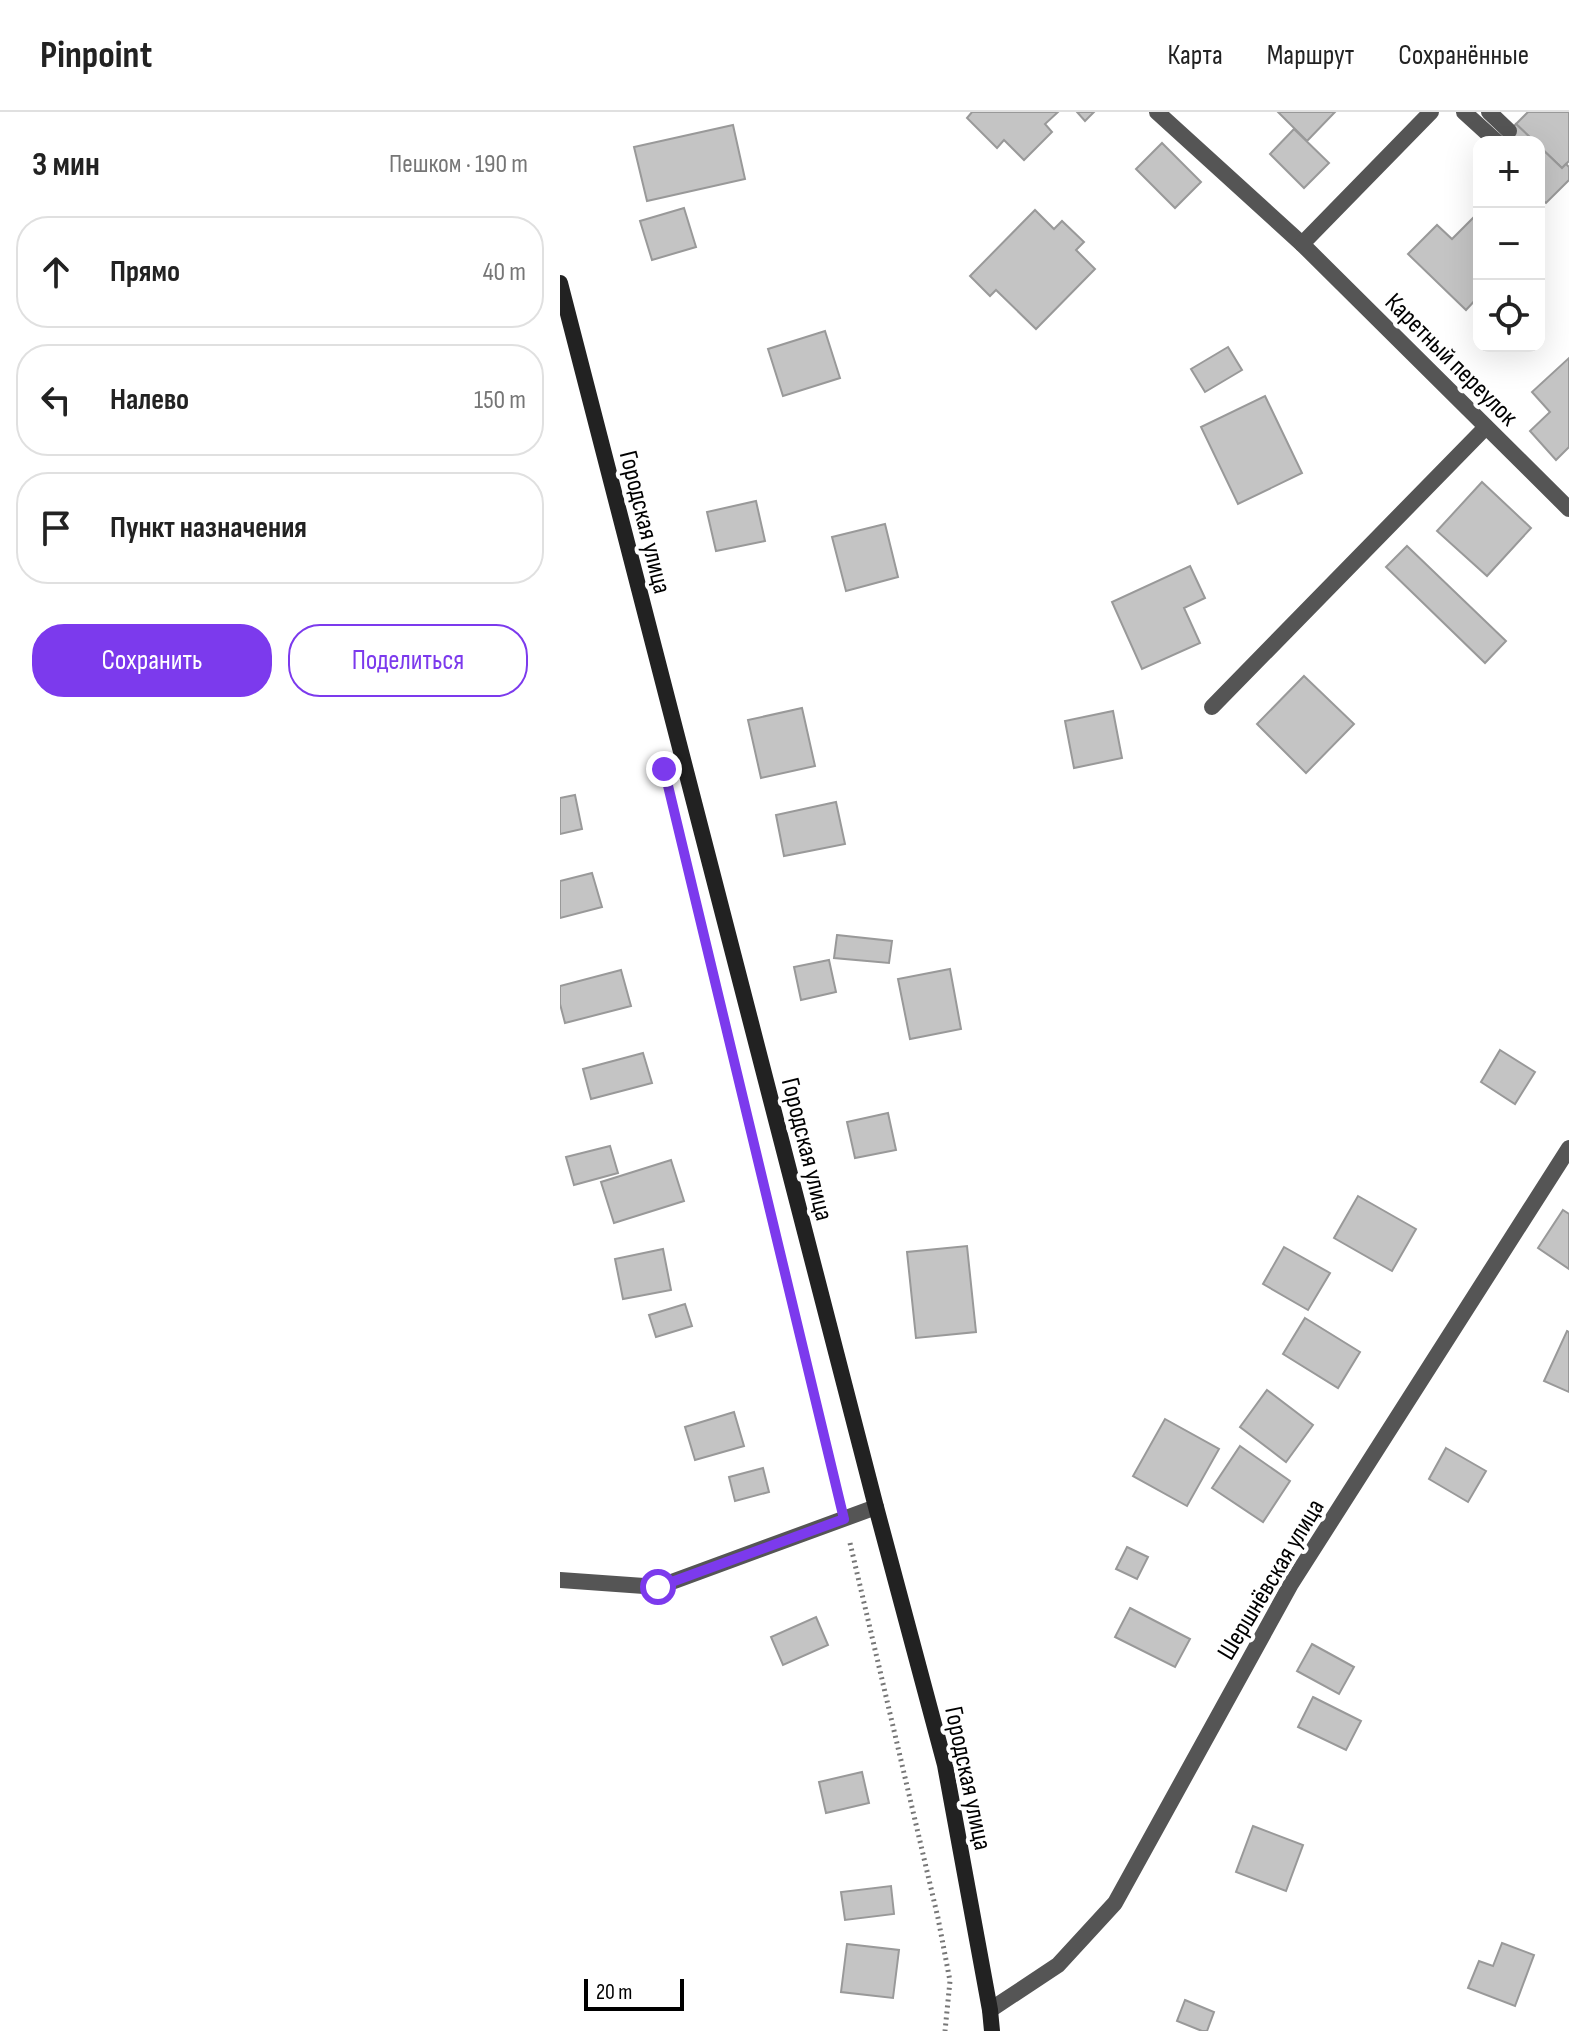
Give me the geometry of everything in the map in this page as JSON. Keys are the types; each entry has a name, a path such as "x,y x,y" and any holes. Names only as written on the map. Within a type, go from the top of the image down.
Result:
{"street":[{"name":"Каретный переулок","path":"1157,112 1302,244 1569,509"},
{"path":"1302,244 1431,112"},
{"path":"1464,112 1501,136"},
{"path":"1489,112 1502,136"},
{"name":"Городская улица","path":"560,283 945,1765 992,2031"},
{"path":"1212,707 1486,427"},
{"name":"Шершнёвская улица","path":"990,2010 1058,1965 1115,1903 1291,1584 1569,1148"},
{"path":"560,1580 658,1587 876,1507"}],"path":[{"path":"763,1182 938,1918 950,1981 945,2031"}],"building":[{"path":"972,112 1058,112 1045,124 1052,132 1024,160 1004,140 997,148 967,118"},
{"path":"1077,112 1094,112 1085,121"},
{"path":"1278,112 1335,112 1307,141"},
{"path":"1528,112 1569,112 1569,161 1562,168 1545,152 1545,136 1529,136 1516,124"},
{"path":"1516,124 1529,136 1505,136"},
{"path":"733,125 745,179 647,201 634,147"},
{"path":"1294,129 1329,163 1304,188 1270,154"},
{"path":"1162,143 1201,182 1175,208 1136,169"},
{"path":"1545,152 1562,168 1566,164 1569,167 1569,180 1546,203"},
{"path":"684,208 696,247 652,260 640,221"},
{"path":"1035,210 1054,229 1062,221 1084,242 1076,250 1095,269 1036,329 996,290 990,296 970,276"},
{"path":"1473,218 1473,302 1466,310 1408,254 1437,225 1452,239"},
{"path":"825,331 840,378 783,396 768,349"},
{"path":"1228,347 1242,370 1205,392 1191,369"},
{"path":"1569,358 1569,447 1556,460 1530,431 1550,412 1532,392"},
{"path":"1265,396 1302,473 1238,504 1201,427"},
{"path":"1482,482 1531,528 1487,576 1437,531"},
{"path":"756,501 765,541 716,551 707,512"},
{"path":"885,524 898,577 846,591 832,537"},
{"path":"1407,546 1506,641 1485,663 1386,567"},
{"path":"1190,566 1205,598 1184,608 1200,643 1142,669 1112,602"},
{"path":"1304,676 1354,724 1306,773 1257,724"},
{"path":"802,708 815,766 761,778 748,720"},
{"path":"1113,711 1122,758 1074,768 1065,721"},
{"path":"575,795 582,829 560,834 560,798"},
{"path":"836,802 845,844 784,856 776,815"},
{"path":"592,873 602,907 560,918 560,881"},
{"path":"837,935 892,941 889,963 834,958"},
{"path":"829,960 836,992 801,1000 794,967"},
{"path":"950,969 961,1029 910,1039 898,979"},
{"path":"621,970 631,1006 565,1023 560,1004 560,986"},
{"path":"1500,1050 1535,1072 1515,1104 1481,1082"},
{"path":"643,1053 652,1083 591,1099 583,1069"},
{"path":"888,1113 896,1150 855,1158 847,1122"},
{"path":"610,1146 618,1173 574,1185 566,1157"},
{"path":"671,1160 684,1201 614,1223 601,1182"},
{"path":"1358,1196 1416,1229 1392,1271 1334,1238"},
{"path":"1563,1210 1569,1214 1569,1269 1538,1248"},
{"path":"967,1246 976,1332 916,1338 907,1252"},
{"path":"1284,1247 1330,1273 1308,1310 1263,1284"},
{"path":"663,1249 671,1290 623,1299 615,1259"},
{"path":"685,1304 692,1326 656,1337 649,1315"},
{"path":"1305,1318 1360,1352 1338,1388 1283,1354"},
{"path":"1569,1332 1569,1392 1544,1381"},
{"path":"1267,1390 1313,1425 1286,1462 1240,1427"},
{"path":"734,1412 744,1446 695,1460 685,1427"},
{"path":"1165,1419 1219,1449 1187,1506 1133,1476"},
{"path":"1240,1446 1290,1481 1263,1522 1212,1488"},
{"path":"1446,1448 1486,1471 1468,1502 1429,1479"},
{"path":"763,1468 769,1492 735,1501 729,1477"},
{"path":"1127,1547 1148,1557 1137,1579 1116,1569"},
{"path":"1130,1608 1190,1639 1175,1667 1115,1637"},
{"path":"816,1617 828,1645 783,1665 771,1637"},
{"path":"1312,1644 1354,1667 1339,1694 1297,1671"},
{"path":"1313,1697 1361,1721 1346,1750 1298,1727"},
{"path":"862,1772 869,1803 826,1813 819,1782"},
{"path":"1253,1826 1303,1845 1286,1891 1236,1872"},
{"path":"891,1886 894,1914 845,1920 841,1892"},
{"path":"1502,1943 1534,1955 1515,2006 1468,1988 1479,1961 1493,1966"},
{"path":"847,1944 899,1950 893,1998 841,1992"},
{"path":"1185,2000 1214,2012 1207,2031 1177,2021"}],"route":[{"path":"658,1587 844,1519 664,769"}]}
